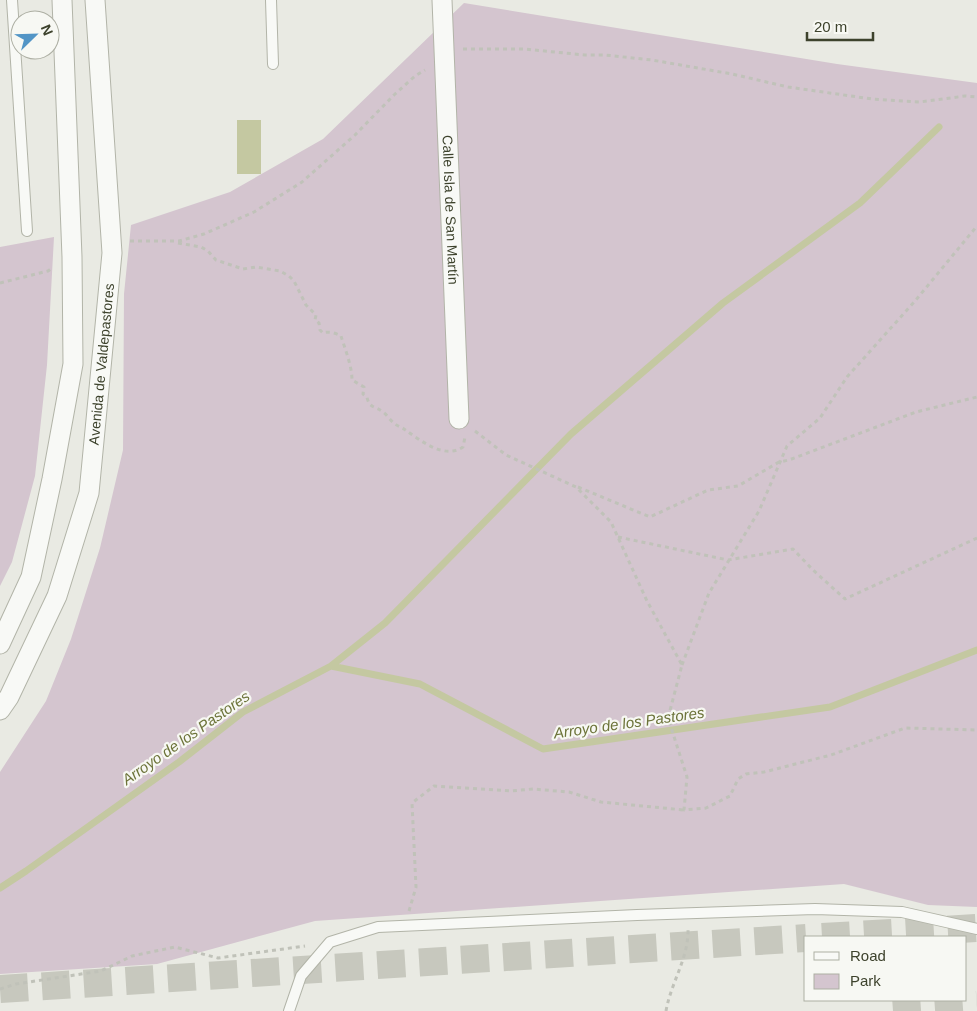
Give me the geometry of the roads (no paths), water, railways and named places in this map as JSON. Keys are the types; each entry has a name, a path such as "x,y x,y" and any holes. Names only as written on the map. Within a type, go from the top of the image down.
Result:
{"street":[{"name":"Avenida de Valdepastores","path":"0,644 31,577 54,470 73,364 72,257 62,0"},
{"name":"Avenida de Valdepastores","path":"0,710 9,697 56,596 89,493 112,253 95,0"},
{"name":"Calle Isla de San Martín","path":"442,0 464,422"}],"lane":[{"path":"12,0 27,231"},
{"path":"271,0 273,64"},
{"path":"289,1011 301,976 330,942 378,928 815,908 902,912 977,929"}],"waterway":[{"path":"331,666 385,623 571,434 723,303 860,203 939,127"},
{"name":"Arroyo de los Pastores","path":"0,888 179,762 243,712 331,666 420,684 543,749 830,707 977,650"}],"tunnel":[{"path":"839,936 977,928"},
{"path":"0,989 804,938"},
{"path":"893,1011 977,1005"}]}
